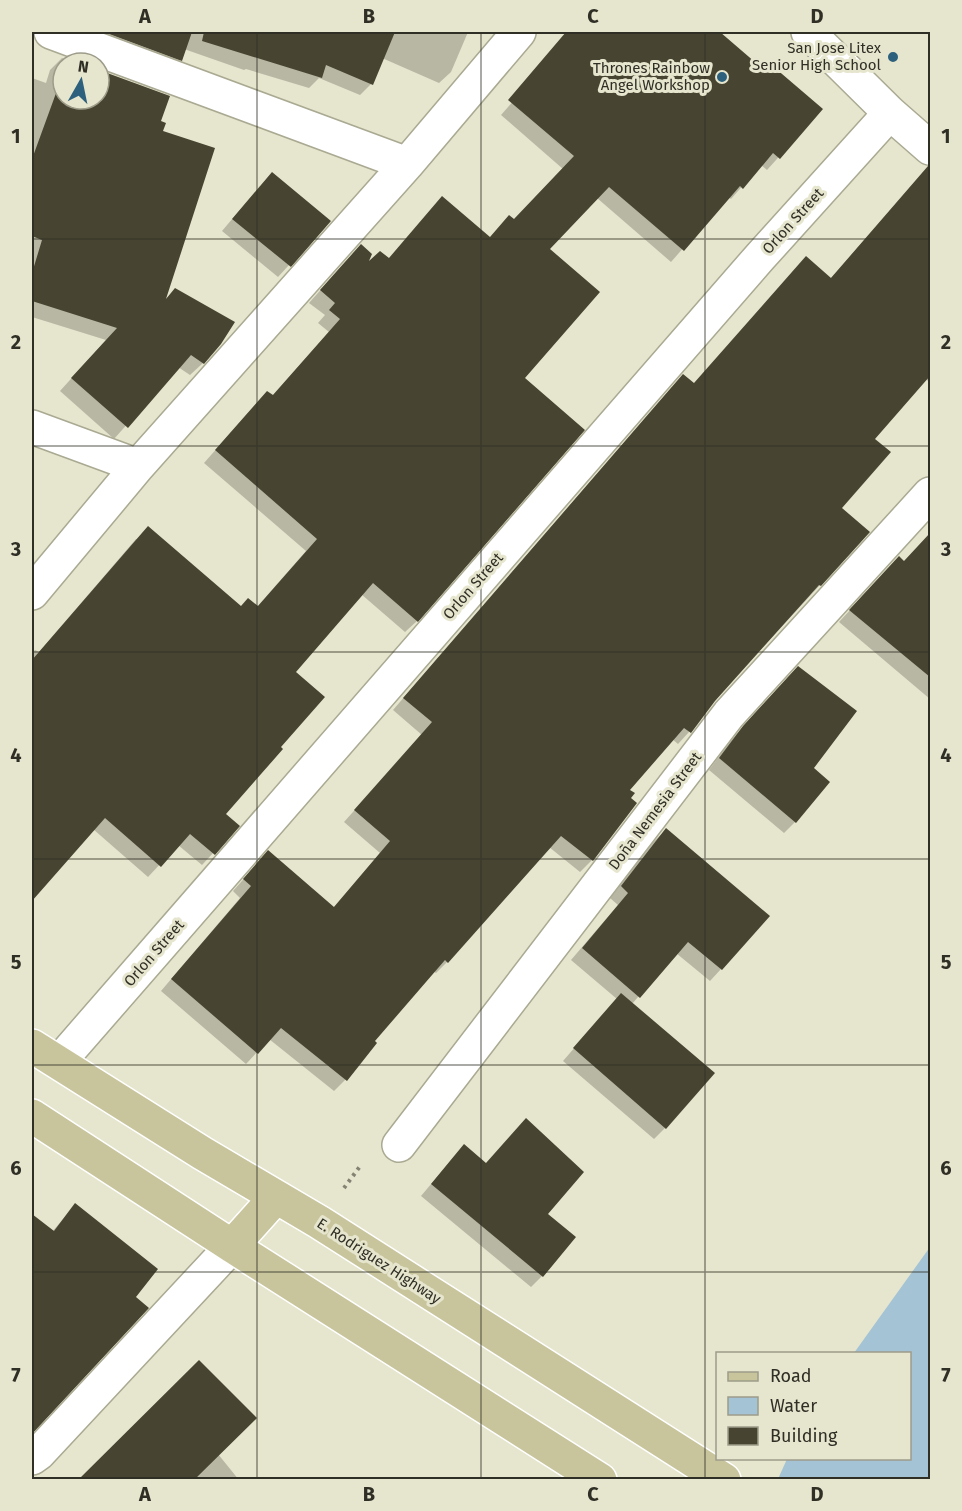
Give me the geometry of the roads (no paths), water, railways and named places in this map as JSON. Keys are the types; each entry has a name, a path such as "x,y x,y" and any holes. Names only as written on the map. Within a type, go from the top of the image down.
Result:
{"main road":[{"name":"E. Rodriguez Highway","path":"32,1046 202,1153 327,1228 724,1479"},
{"path":"32,1116 232,1246 600,1479"},
{"path":"232,1246 276,1197"}],"street":[{"path":"51,32 407,164"},
{"path":"32,593 138,466 407,164 519,32"},
{"path":"808,32 890,113 930,148"},
{"name":"Orlon Street","path":"59,1062 760,257 890,113"},
{"path":"32,427 138,466"},
{"name":"Doña Nemesia Street","path":"399,1145 729,714 930,494"},
{"path":"32,1458 232,1246"}],"water":[{"path":"930,1247 930,1479 778,1479 787,1460 911,1460 911,1352 855,1352"}],"place":[{"name":"San Jose Litex Senior High School","path":"893,57"},
{"name":"Thrones Rainbow Angel Workshop","path":"722,77"}]}
